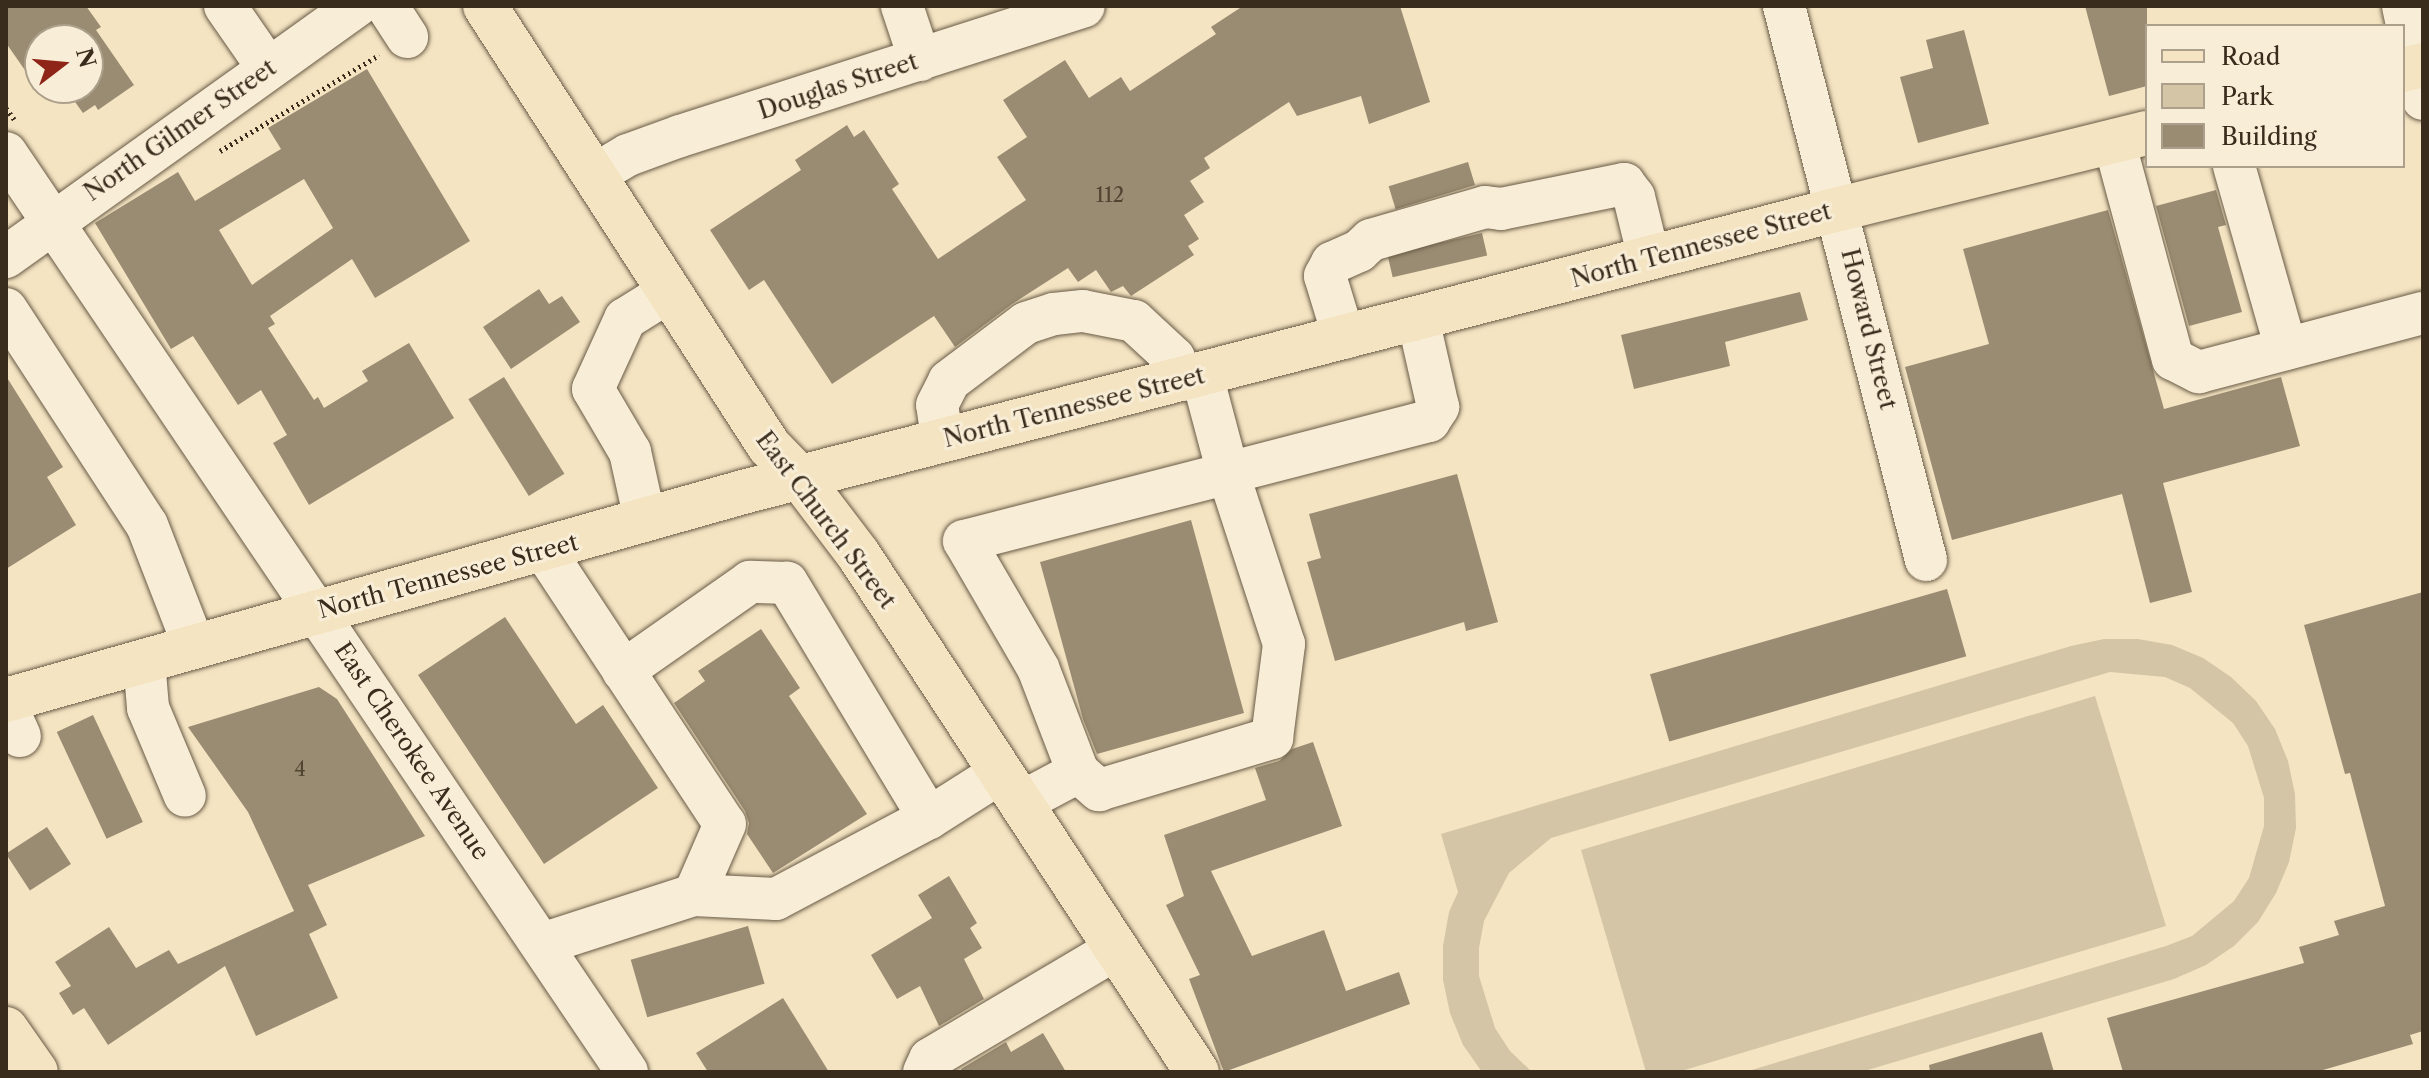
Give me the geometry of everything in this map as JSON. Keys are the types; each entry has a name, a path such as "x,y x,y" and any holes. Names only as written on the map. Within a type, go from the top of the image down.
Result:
{"main road":[{"name":"East Church Street","path":"485,6 769,446 801,479 858,554 1197,1072"},
{"name":"North Tennessee Street","path":"11,714 144,661 194,646 942,439 2131,137"},
{"path":"6,1029 36,1072"}],"street":[{"path":"225,6 268,68"},
{"name":"North Gilmer Street","path":"6,257 55,223 71,207 357,6"},
{"path":"902,6 920,60"},
{"name":"Douglas Street","path":"596,174 628,155 680,136 1084,6"},
{"name":"Howard Street","path":"1784,6 1839,209 1926,560"},
{"path":"2403,6 2416,75"},
{"path":"2131,137 2173,359 2199,372 2423,313"},
{"name":"East Cherokee Avenue","path":"6,153 627,1072"},
{"path":"2235,168 2286,349"},
{"path":"1344,338 1325,276 1332,263 1359,251 1371,240 1485,207 1501,209 1624,184 1634,197 1649,258"},
{"path":"645,520 630,452 593,389 625,319 670,291"},
{"path":"6,309 147,525 194,646"},
{"path":"942,439 937,405 949,381 1026,323 1054,314 1083,311 1134,321 1193,377 1228,473 1284,644 1272,738 1099,790 1078,772 1038,668 964,541 1228,473 1429,421 1438,407 1418,319"},
{"path":"544,550 725,824 694,895"},
{"path":"623,671 750,582 787,583 929,818"},
{"path":"144,661 148,708 185,796"},
{"path":"542,944 694,895 776,899 929,818 1010,788 1078,772"},
{"path":"924,1072 930,1059 1116,949"}],"path":[{"path":"218,152 232,147 397,22"}],"green space":[{"path":"2104,639 2138,639 2172,645 2203,658 2231,677 2256,701 2275,729 2288,761 2295,794 2296,828 2289,862 2276,893 2258,922 2234,946 2206,965 2174,979 1861,1072 1745,1072 2166,946 2192,936 2234,901 2249,878 2264,826 2264,798 2248,746 2233,723 2190,688 2165,677 2110,672 1551,838 1509,873 1484,921 1479,948 1479,976 1495,1028 1510,1051 1532,1072 1482,1072 1463,1045 1450,1013 1443,980 1443,946 1449,912 1458,892 1441,834 2071,646"},
{"path":"2095,696 2166,926 1678,1072 1646,1072 1581,850"}],"building":[{"path":"6,6 86,6 99,24 24,24 24,69 6,43"},
{"path":"1243,6 1400,6 1430,102 1369,124 1361,96 1297,116 1289,102 1204,158 1210,168 1190,181 1204,202 1184,215 1199,239 1188,246 1194,255 1131,296 1123,286 1111,292 1096,270 1078,282 1068,268 1012,304 955,347 934,316 832,384 764,280 749,290 710,230 801,170 795,160 847,125 854,137 864,130 899,184 892,189 938,259 1026,200 997,157 1027,137 1003,100 1065,60 1089,98 1121,77 1130,91 1216,34 1211,27"},
{"path":"2085,6 2147,6 2145,87 2109,96"},
{"path":"1964,30 1989,124 1918,143 1900,77 1933,68 1926,40"},
{"path":"104,42 134,85 98,110 95,105 83,113 77,104 104,104"},
{"path":"367,69 470,241 375,298 352,259 270,316 275,324 268,328 314,400 318,397 324,408 368,381 362,371 409,343 454,418 309,505 273,443 287,435 261,390 238,405 193,336 171,349 95,223 178,172 195,201 281,149 268,128","holes":["304,179 333,228 252,285 219,230"]},
{"path":"1468,162 1475,185 1396,209 1389,186"},
{"path":"2216,190 2226,225 2218,227 2242,312 2189,326 2156,206"},
{"path":"2108,210 2164,409 2281,377 2300,446 2163,483 2192,592 2150,603 2122,494 1952,540 1905,367 1989,344 1963,249"},
{"path":"1482,233 1487,255 1393,277 1387,255"},
{"path":"539,289 549,304 562,296 580,322 511,369 483,327"},
{"path":"1800,292 1808,320 1725,342 1730,366 1634,389 1621,335"},
{"path":"6,376 63,467 47,477 76,525 6,569"},
{"path":"504,377 564,474 529,496 468,399"},
{"path":"1457,474 1498,622 1466,631 1464,622 1335,661 1307,562 1321,558 1309,514"},
{"path":"1191,520 1244,713 1097,754 1083,719 1040,562"},
{"path":"1947,589 1966,656 1669,741 1650,674"},
{"path":"2423,592 2423,1031 2410,1035 2413,1044 2316,1072 2123,1072 2107,1018 2304,963 2299,947 2339,935 2334,921 2385,906 2350,773 2345,774 2304,625"},
{"path":"505,617 576,724 603,705 658,788 544,864 418,675"},
{"path":"761,629 800,688 789,696 867,814 773,873 747,834 749,823 745,811 674,703 705,681 698,671"},
{"path":"319,687 337,699 425,836 308,885 327,925 309,934 338,998 256,1036 225,966 108,1045 84,1008 73,1015 59,993 71,986 55,962 109,927 136,968 169,950 178,964 294,911 248,812 188,727"},
{"path":"93,715 143,822 107,839 57,732"},
{"path":"1313,742 1342,826 1211,871 1252,956 1324,930 1346,991 1399,972 1410,1004 1224,1072 1189,979 1200,975 1166,905 1184,896 1164,835 1266,800 1255,768 1279,761 1292,749"},
{"path":"47,827 71,864 30,891 6,854"},
{"path":"949,876 977,923 970,928 982,948 964,959 984,999 939,1026 920,986 897,999 871,955 932,918 918,895"},
{"path":"748,926 765,984 647,1017 631,960"},
{"path":"783,998 829,1072 708,1072 696,1053"},
{"path":"2042,1032 2054,1072 1930,1072 1929,1065"},
{"path":"1043,1033 1066,1072 962,1072 961,1069 1006,1042 1011,1052"}]}
